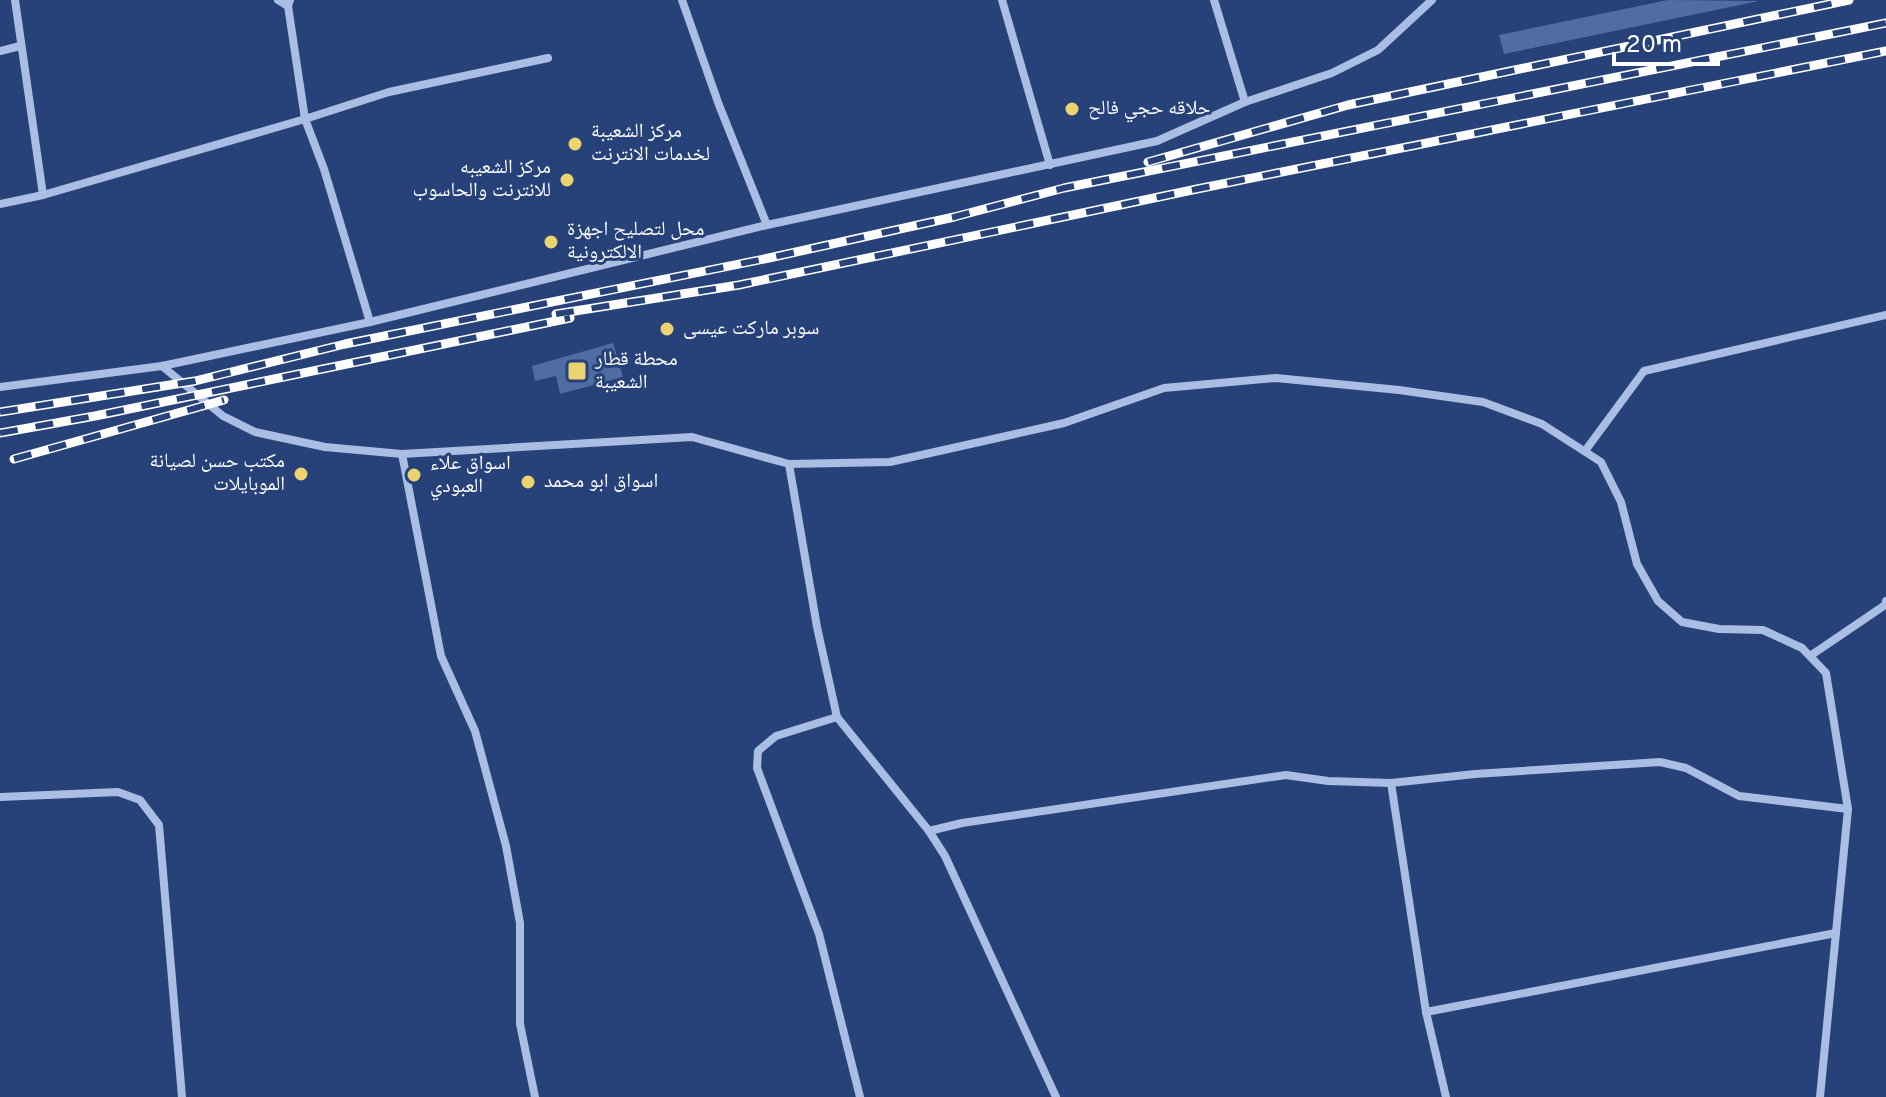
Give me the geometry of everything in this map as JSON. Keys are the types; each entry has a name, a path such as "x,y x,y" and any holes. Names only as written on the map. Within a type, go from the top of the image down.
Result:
{"street":[{"path":"15,0 43,195"},
{"path":"278,0 289,3 305,119 324,169 370,322"},
{"path":"682,0 719,105 767,225"},
{"path":"1002,0 1050,165"},
{"path":"1214,0 1245,102"},
{"path":"0,387 162,366 370,322 767,225 1157,141 1245,102 1332,73 1378,50 1432,0"},
{"path":"0,51 20,46"},
{"path":"0,204 43,195 389,92 548,58"},
{"path":"1585,451 1644,371 1886,315"},
{"path":"162,366 223,416 255,432 325,447 402,454 692,437 789,464 890,462 1064,423 1164,388 1276,378 1483,402 1542,424 1601,462 1621,502 1637,564 1658,601 1682,622 1719,629 1763,630 1802,648 1826,673 1848,809 1820,1097"},
{"path":"402,454 441,656 475,731 506,846 520,923 520,1024 535,1097"},
{"path":"789,464 817,627 837,717 929,831 945,856 1056,1097"},
{"path":"1810,656 1885,605 1886,601"},
{"path":"837,717 776,736 758,751 757,768 819,934 860,1097"},
{"path":"929,831 962,823 1286,775 1328,781 1391,783 1475,774 1660,762 1686,768 1739,796 1848,809"},
{"path":"1391,783 1426,1012 1446,1097"},
{"path":"0,797 118,792 140,800 159,825 182,1097"},
{"path":"1426,1012 1836,933"}],"building":[{"path":"1668,0 1759,1 1504,54 1499,35"},
{"name":"محطة قطار الشعيبة","path":"613,343 623,377 560,394 556,376 535,381 532,366"}],"railway":[{"path":"1148,162 1348,105 1849,0"},
{"path":"0,412 195,381 345,344 954,217 1064,188 1886,23"},
{"path":"556,314 739,285 1197,189 1886,51"},
{"path":"0,433 570,318"},
{"path":"14,459 224,400"}],"place":[{"name":"حلاقه حجي فالح","path":"1072,109"},
{"name":"مركز الشعيبة لخدمات الانترنت","path":"575,144"},
{"name":"مركز الشعيبه للانترنت والحاسوب","path":"567,180"},
{"name":"محل لتصليح اجهزة الالكترونية","path":"551,242"},
{"name":"سوبر ماركت عيسى","path":"667,329"},
{"name":"محطة قطار الشعيبة","path":"577,371"},
{"name":"مكتب حسن لصيانة الموبايلات","path":"301,474"},
{"name":"اسواق علاء العبودي","path":"414,475"},
{"name":"اسواق ابو محمد","path":"528,482"}]}
